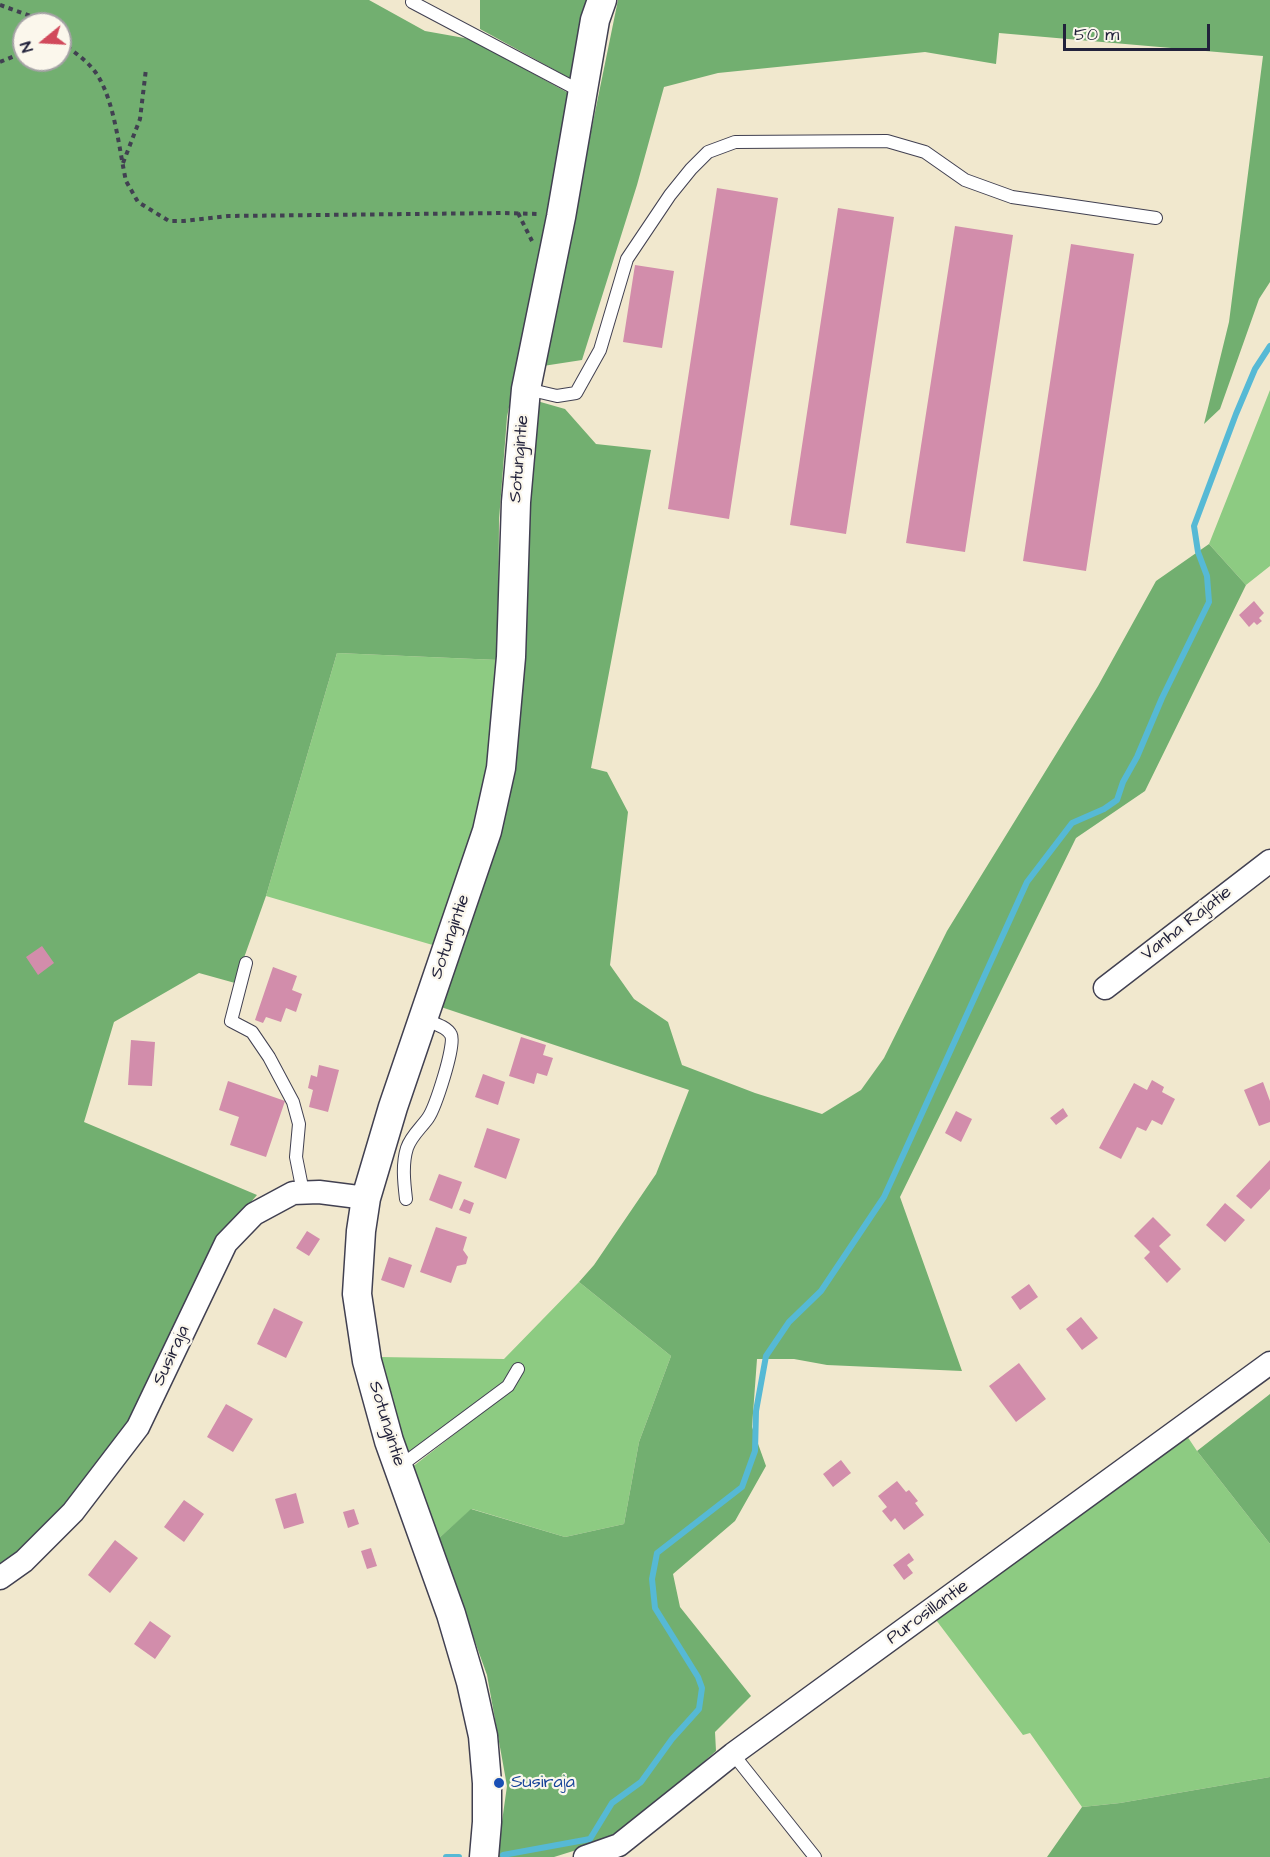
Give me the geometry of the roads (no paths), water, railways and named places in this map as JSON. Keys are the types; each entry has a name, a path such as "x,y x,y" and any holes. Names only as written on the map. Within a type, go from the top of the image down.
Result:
{"street":[{"name":"Sotungintie","path":"484,1857 488,1822 483,1736 471,1682 451,1614 399,1467 367,1361 357,1294 361,1231 366,1198 393,1107 487,831 501,768 511,657 516,502 526,389 561,217 595,20 602,0"},
{"name":"Vanha Rajatie","path":"1105,988 1270,861"},
{"name":"Susiraja","path":"0,1578 24,1560 73,1512 138,1427 226,1243 254,1214 286,1196 303,1192 319,1192 366,1198"},
{"name":"Purosillantie","path":"585,1857 619,1845 733,1754 1270,1364"}],"lane":[{"path":"412,3 582,92"},
{"path":"526,389 557,396 576,393 600,350 627,259 670,195 691,169 708,152 735,142 887,141 925,152 964,180 1012,197 1156,218"},
{"path":"246,963 231,1021 252,1032 269,1057 293,1102 299,1124 296,1157 303,1192"},
{"path":"406,1199 404,1162 407,1148 412,1137 429,1116 450,1057 452,1041 450,1033 444,1028 423,1019"},
{"path":"399,1467 508,1386 518,1369"},
{"path":"733,1754 815,1857"}],"waterway":[{"path":"503,1855 590,1839 612,1803 641,1782 672,1739 699,1709 702,1688 698,1677 655,1608 652,1579 657,1553 742,1487 755,1451 756,1411 766,1356 789,1322 821,1291 884,1197 1027,882 1072,823 1104,809 1117,800 1162,698 1209,602 1207,576 1198,552 1194,526 1236,414 1255,369 1270,346"},
{"path":"446,1857 459,1857"}],"place":[{"name":"Susiraja","path":"499,1783"}]}
